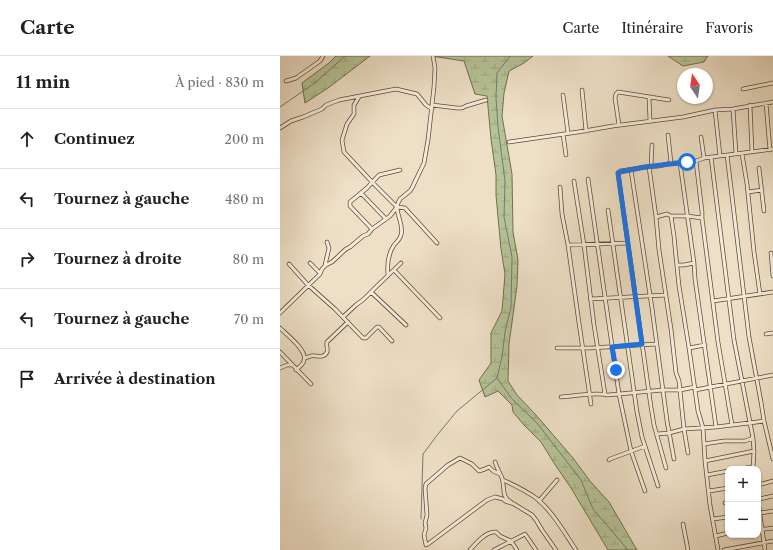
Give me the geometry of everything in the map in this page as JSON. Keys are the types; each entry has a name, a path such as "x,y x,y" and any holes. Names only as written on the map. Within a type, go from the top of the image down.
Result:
{"street":[{"path":"286,81 296,78 320,61 323,56"},
{"path":"388,275 388,260 393,246 402,234 401,222 397,211 398,201 410,191 424,163 434,87 435,68 433,56"},
{"path":"743,89 773,83"},
{"path":"280,128 291,121 304,117 339,100 396,89 417,94 426,105 432,107 462,108 486,100"},
{"path":"582,90 586,130"},
{"path":"619,125 615,98 618,92 669,100"},
{"path":"563,95 568,133"},
{"path":"359,97 354,105 354,114 347,124 342,140 344,152 397,207 405,208 437,243"},
{"path":"649,97 650,120"},
{"path":"509,142 650,120 683,117 715,110 733,109 773,102"},
{"path":"666,468 651,407 618,172 772,149 766,103"},
{"path":"750,105 752,152"},
{"path":"733,109 736,154"},
{"path":"715,110 720,156"},
{"path":"563,134 566,155"},
{"path":"668,135 671,163"},
{"path":"701,137 704,158"},
{"path":"652,145 650,167 659,250 676,373 679,381 688,453"},
{"path":"742,154 760,294"},
{"path":"727,155 749,337 764,421 773,459"},
{"path":"711,158 734,340 753,438 753,466"},
{"path":"696,161 718,342 732,426"},
{"path":"680,163 716,427"},
{"path":"759,168 764,210"},
{"path":"372,229 349,204 380,175 400,170"},
{"path":"632,170 656,344 674,459"},
{"path":"588,179 619,394 631,451 645,491"},
{"path":"574,181 605,394"},
{"path":"560,187 562,214 568,245 591,404"},
{"path":"748,192 762,190"},
{"path":"361,193 386,219"},
{"path":"280,313 320,274 325,266 363,236 368,234 372,229 386,219 397,207"},
{"path":"608,210 638,417 645,446 658,486"},
{"path":"656,217 667,214 671,216 702,218"},
{"path":"671,216 679,286 698,411 703,428 705,461 718,550"},
{"path":"325,266 329,248 327,242"},
{"path":"568,245 628,243"},
{"path":"771,253 773,276"},
{"path":"310,263 320,274"},
{"path":"343,317 364,299 400,263"},
{"path":"677,265 694,263"},
{"path":"289,264 308,285 364,338 379,327 392,341"},
{"path":"394,270 440,318"},
{"path":"371,292 406,325"},
{"path":"713,301 773,292"},
{"path":"590,299 666,295"},
{"path":"305,358 322,356 325,354 327,351 327,342 348,322"},
{"path":"280,328 299,346 304,355 304,362 296,370"},
{"path":"766,334 773,334"},
{"path":"558,348 612,347 656,344"},
{"path":"689,348 705,345"},
{"path":"280,352 311,384"},
{"path":"284,366 286,359"},
{"path":"280,368 289,365 292,366"},
{"path":"561,397 710,387 773,375"},
{"path":"657,434 670,433 684,429 732,426 764,421"},
{"path":"704,444 745,441 753,438"},
{"path":"609,460 645,446"},
{"path":"705,461 754,451"},
{"path":"500,474 493,471 489,467 479,471 473,464 460,458 448,465 430,480 426,484 425,488 427,515 424,535 426,545 490,499 495,497 514,504 532,515 556,550"},
{"path":"495,462 503,480 503,490 508,500 521,506 522,509"},
{"path":"707,475 725,472"},
{"path":"503,480 539,501 557,521 576,550"},
{"path":"539,501 557,480"},
{"path":"761,484 773,481"},
{"path":"709,491 725,488"},
{"path":"761,499 773,496"},
{"path":"761,513 773,511"},
{"path":"713,519 725,517"},
{"path":"683,524 688,550"},
{"path":"761,524 765,550"},
{"path":"762,529 773,528"},
{"path":"470,550 479,540 492,532 496,532 500,536 511,541 517,550"},
{"path":"494,550 525,534 535,549 530,550"},
{"path":"716,536 725,534"},
{"path":"724,550 773,541"}],"green space":[{"path":"336,56 370,56 328,88 305,103 302,83"},
{"path":"431,56 533,56 509,71 504,93 502,116 512,174 513,232 518,260 517,286 509,344 508,381 517,395 573,458 590,481 609,502 637,550 608,550 571,488 541,442 513,412 512,405 498,391 485,397 479,380 491,363 491,333 502,311 505,274 501,249 496,195 496,175 487,96 475,94 464,61"},
{"path":"668,56 708,56 704,62 683,66"}],"waterway":[{"path":"280,107 316,82 345,56"},
{"path":"510,56 497,73 496,98 498,127 505,181 504,217 512,257 511,307 497,378 512,399 537,423 581,480 593,509 628,550"},
{"path":"421,519 423,454 457,411 497,378"}],"route":[{"path":"616,370 612,347 642,344 618,172 671,163 687,162"}]}
